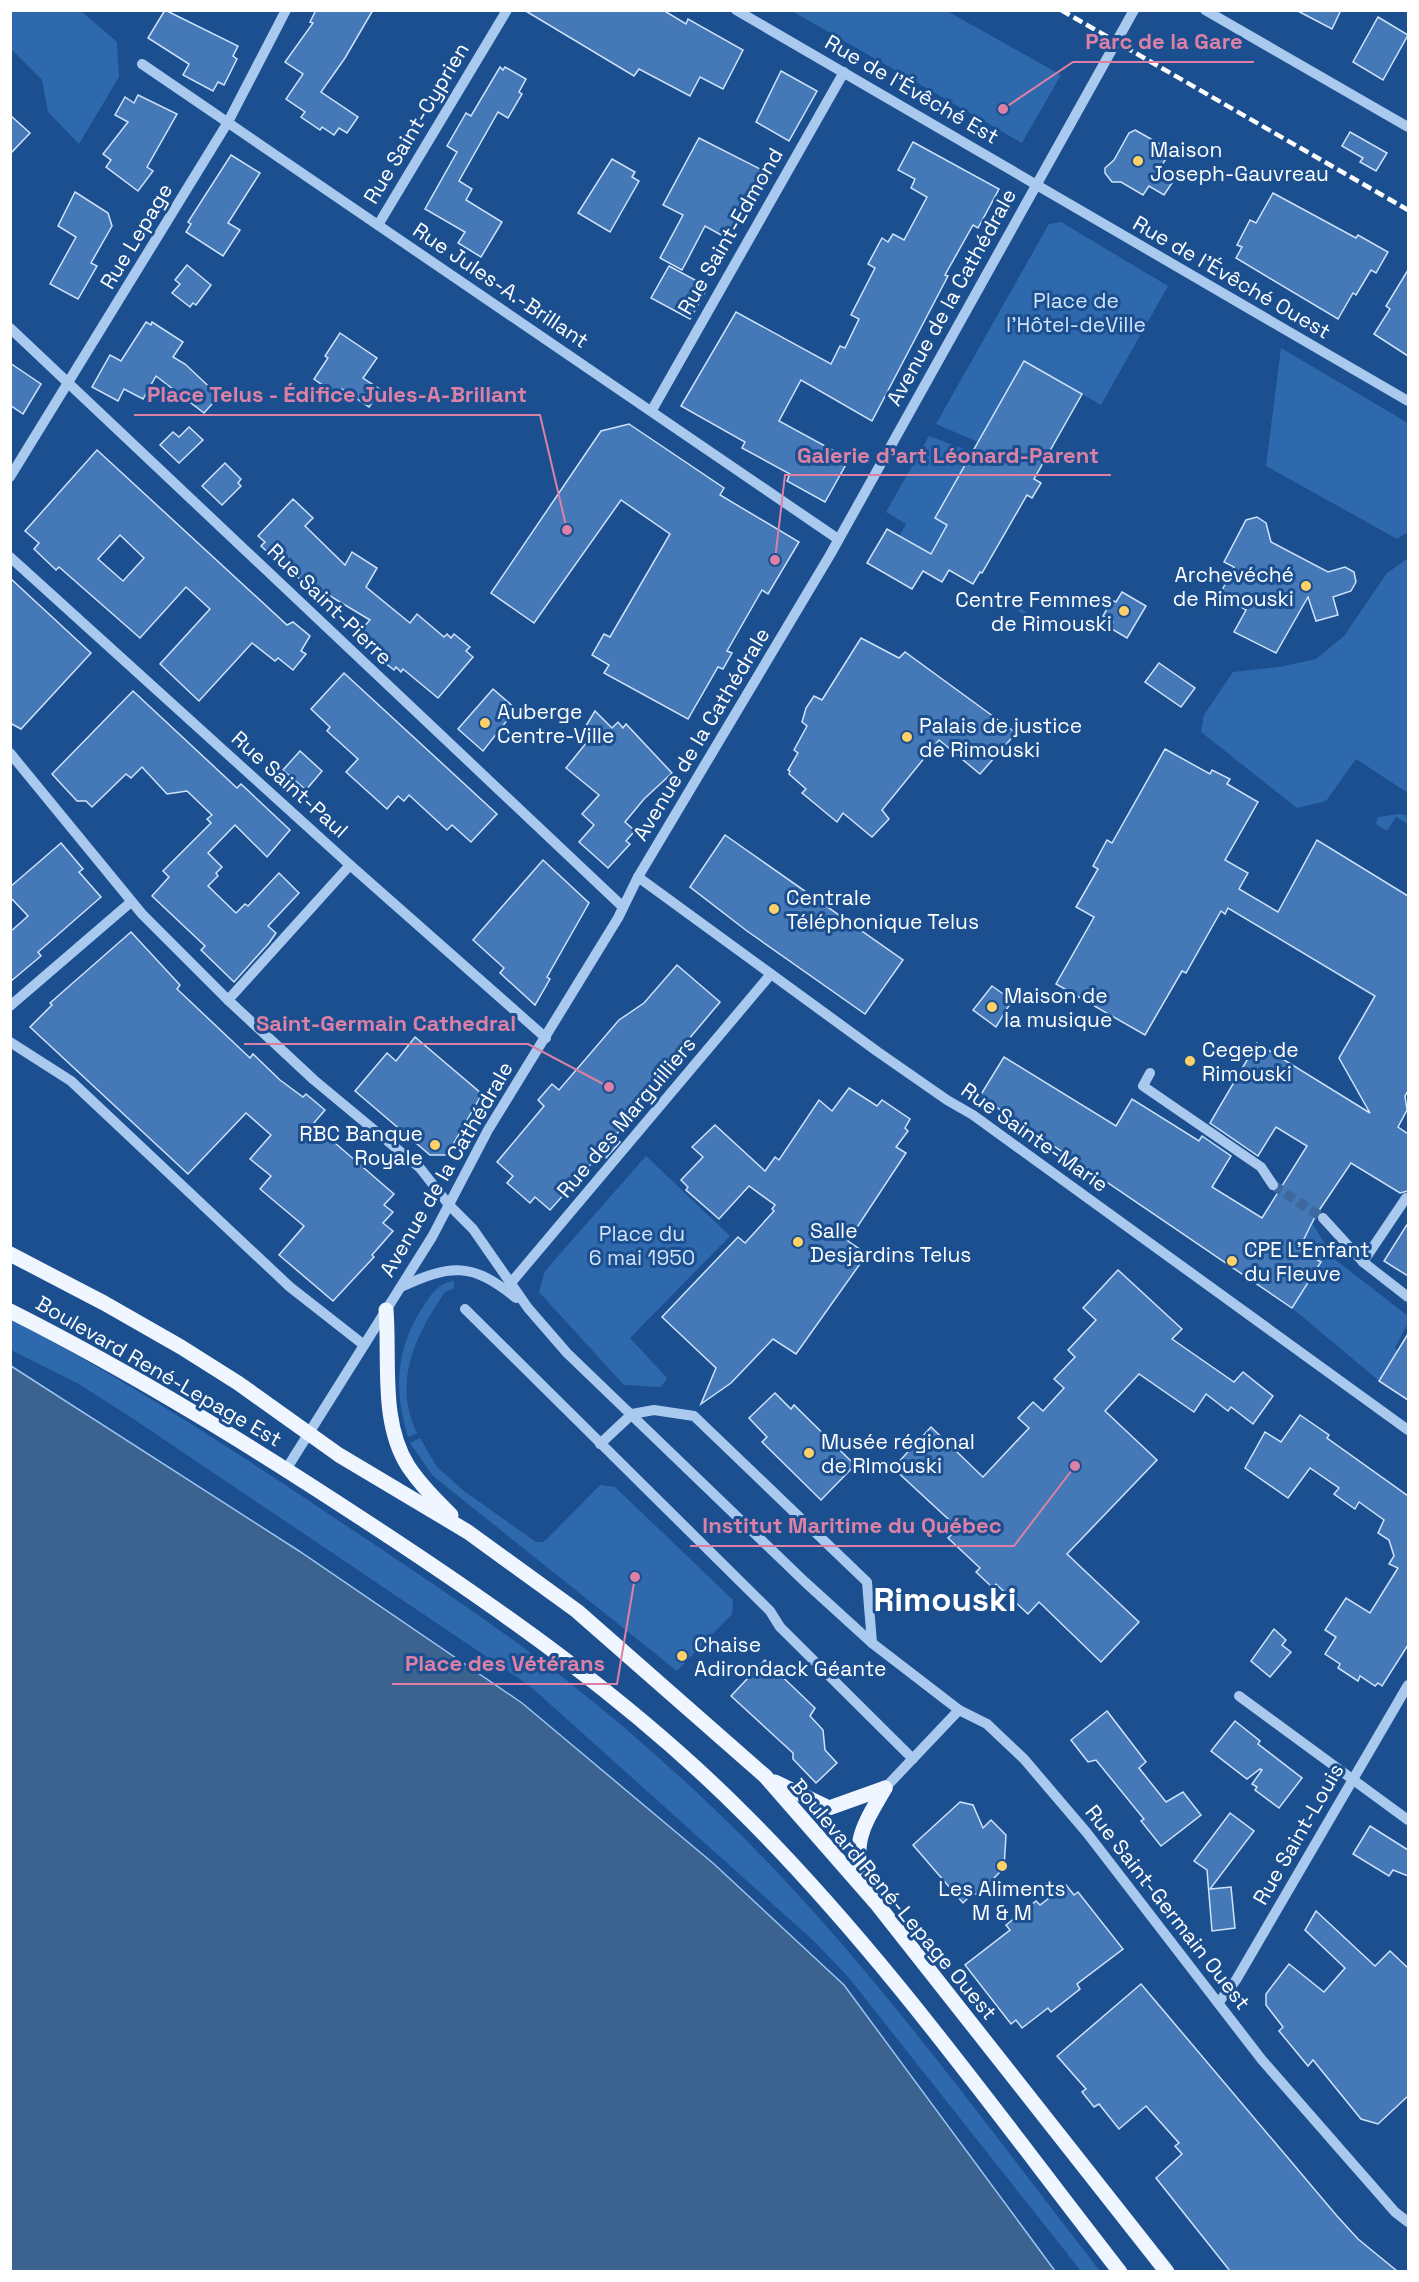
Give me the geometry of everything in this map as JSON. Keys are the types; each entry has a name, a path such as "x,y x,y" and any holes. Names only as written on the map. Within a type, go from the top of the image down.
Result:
{"main road":[{"name":"Boulevard René-Lepage Est","path":"10,1254 104,1303 181,1347 238,1383 308,1435"},
{"path":"386,1310 392,1422 400,1450 427,1491 468,1532"},
{"name":"Boulevard René-Lepage Est","path":"10,1311 141,1382 287,1468"},
{"name":"Boulevard René-Lepage Ouest","path":"308,1435 468,1532 577,1611 765,1776 861,1884 1167,2271"},
{"path":"287,1468 539,1639 658,1734 743,1813 850,1927 1120,2271"},
{"path":"765,1776 829,1808 885,1788"},
{"path":"861,1884 856,1855 859,1834 885,1788"}],"street":[{"name":"Rue Lepage","path":"10,477 70,383 228,122 286,10"},
{"name":"Rue Saint-Cyprien","path":"378,225 507,10"},
{"name":"Rue de l'Évêché Est","path":"736,10 1036,185"},
{"name":"Avenue de la Cathédrale","path":"287,1468 401,1287 449,1205 488,1130 546,1038 623,907 638,877 838,539 1134,10"},
{"path":"1205,10 1408,127"},
{"name":"Rue Jules-A.-Brillant","path":"142,64 838,539"},
{"name":"Rue Saint-Edmond","path":"652,410 844,72"},
{"name":"Rue de l'Évêché Ouest","path":"1036,185 1408,401"},
{"name":"Rue Saint-Pierre","path":"10,328 623,907"},
{"name":"Rue Saint-Paul","path":"10,557 350,865 546,1038"},
{"name":"Rue Saint-Germain Ouest","path":"10,753 131,903 228,1000 314,1080 420,1168 449,1205 473,1229 528,1308 567,1353 805,1582 872,1643 959,1710 987,1724 1024,1759 1087,1833 1262,2060 1395,2212 1408,2222"},
{"path":"228,1000 350,865"},
{"name":"Rue Sainte-Marie","path":"638,877 938,1094 973,1115 1408,1430"},
{"path":"10,1006 131,903"},
{"name":"Rue des Marguilliers","path":"510,1284 771,974"},
{"path":"10,1042 71,1080 290,1287 364,1345"},
{"path":"1150,1072 1143,1086 1261,1167 1273,1185"},
{"path":"1363,1262 1406,1198"},
{"path":"1323,1218 1363,1262 1408,1297"},
{"path":"401,1287 446,1269 470,1270 499,1284 528,1308"},
{"path":"465,1309 771,1611 780,1627 913,1759"},
{"path":"600,1444 632,1414 654,1410 694,1416 867,1582 872,1643"},
{"name":"Rue Saint-Louis","path":"1219,2002 1236,1980 1408,1685"},
{"path":"1239,1696 1408,1820"},
{"path":"885,1788 959,1710"}],"green space":[{"path":"10,11 81,11 117,42 119,77 79,144 48,112 42,80 11,49"},
{"path":"792,11 947,11 1061,75 1022,143"},
{"name":"Place de l'Hôtel-deVille","path":"1061,222 1168,286 1101,405 1024,361 978,442 936,424 1049,224"},
{"path":"1281,348 1408,423 1408,532 1397,539 1266,466"},
{"path":"929,436 972,452 935,518 947,525 931,554 899,536 906,524 886,512"},
{"path":"1408,558 1408,793 1356,759 1326,801 1297,808 1201,732 1204,715 1233,672 1279,667 1316,659 1344,636 1387,573"},
{"path":"998,590 1032,617 1030,620 995,594"},
{"path":"1406,815 1408,824 1396,817 1387,831 1376,824 1378,817"},
{"name":"Place du 6 mai 1950","path":"646,1156 730,1236 630,1338 667,1378 661,1387 624,1385 539,1292 545,1271"},
{"path":"1313,1224 1333,1258 1408,1316 1408,1323 1395,1348 1398,1351 1379,1381 1292,1308 1320,1262 1299,1249"},
{"path":"454,1281 454,1288 445,1292 434,1308 411,1359 407,1377 407,1395 410,1414 417,1433 408,1437 400,1403 402,1354 414,1323 432,1294 444,1284"},
{"path":"10,1319 170,1410 385,1552 536,1657 635,1737 746,1840 841,1942 929,2050 1100,2271 1081,2271 849,1978 815,1942 530,1686 135,1420 77,1383 11,1350"},
{"path":"420,1438 437,1467 464,1491 536,1542 543,1542 549,1537 600,1485 615,1487 733,1600 732,1614 677,1671 433,1476 410,1443"}],"shaded area":[{"path":"11,1366 299,1551 522,1703 714,1864 844,1985 1055,2271 11,2271"}],"building":[{"path":"165,10 238,46 233,56 237,59 224,85 218,82 213,91 183,75 189,64 148,38"},
{"path":"316,10 373,10 345,58 321,92 358,117 347,133 339,128 334,135 322,127 320,130 301,117 305,112 286,99 303,74 285,62 313,23 310,22"},
{"path":"524,10 663,10 686,24 688,19 743,50 723,89 700,77 690,96 639,69 634,76"},
{"path":"1296,10 1341,10 1332,29"},
{"path":"1378,17 1408,35 1383,80 1353,62"},
{"path":"500,67 503,70 505,67 526,79 519,92 522,94 508,118 498,112 459,181 472,189 466,200 502,222 481,257 458,243 465,232 425,209 457,152 447,146 466,113 471,116"},
{"path":"781,71 817,91 789,141 756,122"},
{"path":"138,95 177,114 147,167 153,171 138,191 106,167 111,160 103,154 128,122 115,115 125,97 134,103"},
{"path":"10,115 30,133 10,154"},
{"name":"Maison Joseph-Gauvreau","path":"1135,130 1160,144 1157,148 1168,155 1161,167 1176,177 1164,195 1149,186 1143,195 1121,182 1112,182 1105,173 1105,168 1114,160 1129,133"},
{"path":"1350,132 1387,153 1376,171 1360,162 1363,158 1342,146"},
{"path":"699,138 766,172 730,240 705,226 682,270 660,258 683,215 663,205"},
{"path":"913,142 999,189 978,228 973,225 945,275 948,276 872,421 801,380 779,421 849,459 825,502 787,481 790,474 742,448 745,442 681,406 736,312 831,364 840,346 845,348 859,319 851,315 875,268 868,264 882,238 888,242 893,234 904,240 927,197 911,188 915,179 898,170"},
{"path":"231,155 260,173 228,223 240,230 223,256 186,232 191,224 188,222"},
{"path":"612,159 635,172 632,177 639,181 610,232 578,213"},
{"path":"75,192 108,213 112,226 91,263 97,266 78,299 50,284 76,237 58,226"},
{"path":"1273,193 1356,238 1358,235 1388,252 1376,273 1371,270 1356,295 1353,293 1338,319 1236,258 1242,247 1237,245 1250,220 1256,223"},
{"path":"187,265 211,285 196,305 193,303 190,307 172,293 180,284 175,280"},
{"path":"669,266 708,287 690,319 651,298"},
{"path":"1408,270 1408,356 1374,334 1390,309 1386,306"},
{"path":"146,322 151,325 152,322 183,342 173,357 185,364 219,396 204,413 156,376 143,399 124,389 118,401 92,387 110,355 121,361"},
{"path":"340,333 377,358 363,378 381,390 369,407 342,389 339,394 334,393 314,379 328,358 325,356"},
{"path":"1024,361 1082,394 1034,479 1041,483 1032,498 1027,495 982,573 980,572 973,584 949,570 942,582 923,571 912,589 867,563 887,529 931,554 947,525 935,518"},
{"path":"10,363 41,384 23,414 10,405"},
{"path":"629,424 724,488 720,495 799,542 768,594 762,590 727,651 732,653 723,669 718,667 688,719 604,673 609,665 592,655 604,634 610,637 670,534 621,500 534,623 491,593 601,431"},
{"path":"189,427 203,440 179,463 160,445 173,432 179,437"},
{"path":"97,450 287,625 293,622 310,636 301,651 306,654 293,670 278,658 275,661 252,643 199,701 160,664 210,609 186,587 140,638 59,567 56,570 34,549 39,543 25,531","holes":["120,535 144,558 123,581 98,559"]},
{"path":"225,463 241,479 238,483 241,486 222,505 202,486"},
{"path":"293,499 313,518 305,526 345,565 352,552 377,568 366,587 410,623 417,614 444,637 447,634 451,638 454,634 470,647 466,651 473,657 438,698 403,669 401,672 396,667 394,670 380,659 384,653 359,632 370,620 315,587 311,590 275,555 273,557 261,546 265,542 258,536"},
{"name":"Archevéché de Rimouski","path":"1257,517 1266,523 1271,542 1328,572 1345,567 1354,572 1356,582 1351,591 1333,597 1338,615 1316,621 1308,597 1276,653 1234,632 1246,610 1220,594 1234,567 1224,562 1246,520"},
{"path":"10,578 91,653 21,729 10,723"},
{"name":"Centre Femmes de Rimouski","path":"1122,592 1146,606 1127,638 1110,628 1113,622 1103,616 1112,600 1116,602"},
{"name":"Palais de justice de Rimouski","path":"861,638 899,658 905,652 1016,733 980,774 939,740 882,810 889,819 872,837 843,813 837,822 802,793 806,789 789,774 788,770 798,753 794,750 807,726 802,722 806,708 814,696 822,700"},
{"path":"1159,663 1195,688 1181,707 1145,682"},
{"path":"344,673 497,814 471,842 452,825 447,830 409,795 404,801 398,796 387,809 346,772 358,759 327,731 330,727 311,709"},
{"name":"Auberge Centre-Ville","path":"493,689 516,709 483,751 458,729"},
{"path":"133,691 237,788 241,784 290,830 267,857 235,825 208,853 222,867 216,873 218,876 208,886 236,913 245,904 248,906 279,873 299,893 268,926 276,933 234,982 201,950 205,946 152,896 169,877 163,871 211,823 207,819 212,815 187,791 167,794 142,767 131,778 126,774 92,807 86,801 77,801 52,774"},
{"path":"595,711 612,728 618,722 623,728 626,724 672,773 644,799 625,822 633,829 633,833 626,841 630,844 608,868 579,842 594,825 582,814 599,795 566,768 591,737 584,729"},
{"name":"Cegep de Rimouski","path":"1165,749 1210,774 1212,770 1230,779 1227,784 1258,802 1225,860 1248,873 1239,889 1278,912 1317,840 1408,896 1408,1091 1405,1096 1407,1110 1398,1127 1408,1134 1408,1191 1400,1193 1351,1163 1316,1215 1299,1249 1321,1262 1292,1308 980,1096 1004,1057 1116,1126 1132,1099 1199,1141 1202,1136 1231,1156 1212,1187 1262,1218 1307,1146 1276,1127 1258,1156 1210,1123 1257,1043 1370,1113 1339,1058 1375,996 1228,908 1225,914 1221,911 1186,973 1182,971 1145,1035 1056,984 1094,917 1076,907 1098,869 1093,866 1107,840 1112,843"},
{"path":"300,751 322,771 306,790 283,770"},
{"name":"Centrale Téléphonique Telus","path":"725,835 903,960 865,1014 747,931 690,887"},
{"path":"61,843 83,869 79,872 101,897 38,952 41,956 10,982 10,932 28,916 10,897 10,887"},
{"path":"543,860 589,903 547,977 550,979 535,1005 500,973 504,968 473,940"},
{"path":"131,932 180,985 177,989 250,1058 253,1054 280,1080 303,1097 306,1094 325,1110 313,1124 394,1194 384,1205 393,1212 383,1223 393,1231 372,1255 374,1257 333,1301 279,1255 304,1226 260,1189 271,1176 250,1159 271,1135 246,1113 188,1174 30,1027 52,1005 50,1003"},
{"path":"677,965 720,1002 683,1046 674,1067 614,1137 620,1142 606,1158 601,1153 550,1210 535,1197 530,1203 507,1183 513,1176 497,1162 544,1106 538,1100 552,1084 559,1090 619,1020 644,1003"},
{"name":"Maison de la musique","path":"992,986 1006,996 1004,1000 1010,1004 996,1027 973,1010"},
{"path":"415,1037 482,1094 447,1155 430,1155 355,1091 387,1053 396,1061"},
{"name":"Salle Desjardins Telus","path":"849,1088 877,1106 882,1100 910,1119 905,1128 908,1131 896,1147 906,1153 848,1241 867,1254 796,1354 773,1339 731,1383 701,1404 716,1368 662,1317 738,1237 745,1243 774,1211 772,1209 775,1205 749,1186 719,1219 686,1190 688,1187 681,1180 703,1157 692,1147 715,1125 765,1171 775,1157 779,1160 819,1100 832,1111"},
{"path":"1408,1223 1408,1276 1384,1261"},
{"path":"1118,1270 1182,1329 1172,1339 1234,1382 1243,1372 1273,1396 1253,1424 1231,1407 1228,1411 1206,1394 1194,1412 1139,1374 1105,1411 1157,1460 1067,1554 1139,1622 1101,1662 1039,1602 1028,1614 996,1584 993,1588 976,1572 980,1568 948,1538 958,1528 893,1468 931,1427 983,1477 1029,1428 1018,1418 1033,1402 1043,1411 1064,1388 1054,1379 1075,1357 1068,1350 1096,1320 1083,1308"},
{"path":"1408,1334 1408,1400 1379,1381"},
{"name":"Musée régional de RImouski","path":"775,1393 791,1409 794,1405 855,1465 821,1500 762,1442 767,1437 749,1418"},
{"path":"1300,1415 1329,1435 1327,1438 1408,1496 1408,1645 1382,1686 1378,1683 1375,1686 1360,1676 1358,1681 1338,1668 1340,1664 1325,1654 1336,1637 1325,1630 1346,1598 1370,1613 1398,1568 1389,1564 1394,1556 1389,1540 1378,1533 1384,1520 1359,1502 1355,1509 1334,1494 1339,1488 1310,1468 1288,1498 1245,1468 1265,1432 1281,1442"},
{"path":"1274,1629 1286,1640 1282,1645 1291,1652 1270,1677 1251,1661"},
{"path":"765,1660 815,1708 810,1716 823,1730 825,1750 837,1763 816,1783 793,1759 793,1753 731,1696"},
{"path":"1107,1711 1146,1762 1139,1768 1166,1802 1183,1792 1201,1815 1161,1846 1141,1821 1144,1819 1096,1760 1088,1762 1071,1740"},
{"path":"1235,1721 1260,1741 1258,1744 1302,1778 1279,1808 1255,1790 1257,1787 1252,1784 1262,1770 1260,1769 1247,1779 1211,1751"},
{"path":"960,1802 973,1805 983,1828 991,1820 1006,1835 1004,1868 978,1894 972,1894 963,1903 913,1845"},
{"path":"1230,1813 1254,1831 1210,1889 1231,1887 1235,1928 1212,1931 1207,1870 1194,1861"},
{"path":"1370,1826 1408,1850 1408,1876 1393,1870 1389,1876 1353,1854"},
{"path":"1066,1885 1074,1895 1078,1892 1123,1949 1077,1984 1080,1989 1051,2012 1048,2008 1022,2028 1016,2020 1011,2024 965,1965 1010,1930 1006,1925 1036,1901 1040,1905"},
{"path":"1316,1911 1375,1966 1390,1951 1408,1968 1408,2096 1378,2124 1361,2119 1313,2060 1308,2066 1279,2031 1283,2027 1266,2005 1266,1994 1289,1964 1324,1992 1345,1968 1305,1930"},
{"path":"1141,1984 1337,2216 1358,2239 1397,2271 1230,2271 1156,2178 1182,2154 1175,2146 1179,2143 1146,2106 1119,2129 1099,2104 1094,2107 1082,2092 1086,2089 1057,2056"}],"tunnel":[{"path":"1273,1185 1323,1218"}],"railway":[{"path":"1061,10 1408,210"}],"place":[{"name":"Parc de la Gare","path":"1003,109"},
{"name":"Maison Joseph-Gauvreau","path":"1138,161"},
{"name":"Place Telus - Édifice Jules-A-Brillant","path":"567,530"},
{"name":"Galerie d'art Léonard-Parent","path":"775,560"},
{"name":"Archevéché de Rimouski","path":"1306,586"},
{"name":"Centre Femmes de Rimouski","path":"1124,611"},
{"name":"Auberge Centre-Ville","path":"485,723"},
{"name":"Palais de justice de Rimouski","path":"907,737"},
{"name":"Centrale Téléphonique Telus","path":"774,909"},
{"name":"Maison de la musique","path":"992,1007"},
{"name":"Cegep de Rimouski","path":"1190,1061"},
{"name":"Saint-Germain Cathedral","path":"609,1087"},
{"name":"RBC Banque Royale","path":"435,1145"},
{"name":"Salle Desjardins Telus","path":"798,1242"},
{"name":"CPE L'Enfant du Fleuve","path":"1232,1261"},
{"name":"Musée régional de RImouski","path":"809,1453"},
{"name":"Institut Maritime du Québec","path":"1075,1466"},
{"name":"Place des Vétérans","path":"635,1577"},
{"name":"Chaise Adirondack Géante","path":"682,1656"},
{"name":"Les Aliments M & M","path":"1002,1866"}],"district":[{"name":"Rimouski","path":"945,1600"}]}
